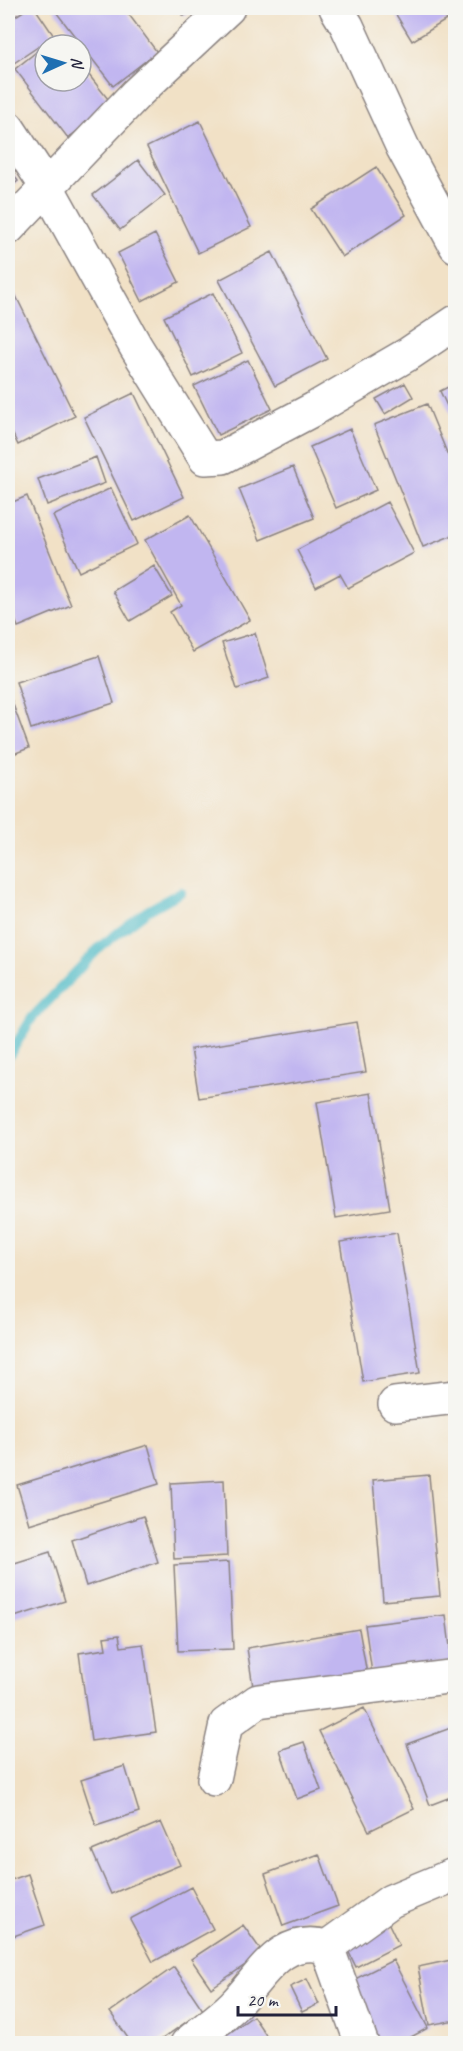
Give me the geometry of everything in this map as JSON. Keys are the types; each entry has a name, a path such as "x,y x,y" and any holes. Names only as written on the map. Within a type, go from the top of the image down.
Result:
{"street":[{"path":"8,228 136,94 228,8"},
{"path":"336,8 347,26 403,148 456,246"},
{"path":"8,128 47,187 136,347 205,458 222,457 314,409 410,353 456,322"},
{"path":"395,1404 456,1397"},
{"path":"214,1779 226,1724 258,1701 456,1676"},
{"path":"327,1947 391,1901 456,1874"},
{"path":"186,2043 234,2006 269,1963 295,1946 312,1943 327,1947"},
{"path":"327,1947 362,2043"}],"building":[{"path":"28,8 35,8 52,33 33,33 33,50 11,65 8,59 8,21"},
{"path":"53,8 124,8 157,52 113,86 93,60 93,33 72,33"},
{"path":"177,8 195,8 184,16"},
{"path":"392,8 456,8 456,14 412,41"},
{"path":"33,55 33,92 15,69"},
{"path":"93,80 112,104 68,138 33,93 93,93"},
{"path":"200,121 251,227 198,253 147,147"},
{"path":"138,160 165,195 120,230 93,195"},
{"path":"8,165 18,181 8,189"},
{"path":"376,167 406,215 342,257 311,209"},
{"path":"155,234 179,282 142,301 118,253"},
{"path":"272,252 327,359 275,386 219,280"},
{"path":"14,292 75,416 18,445 8,424 8,295"},
{"path":"213,293 242,353 193,377 164,317"},
{"path":"248,360 272,409 218,435 194,386"},
{"path":"405,383 413,397 385,414 376,399"},
{"path":"456,383 456,425 440,391"},
{"path":"134,393 184,497 134,521 84,417"},
{"path":"427,404 456,475 456,534 423,547 374,425"},
{"path":"350,429 376,490 336,508 310,447"},
{"path":"96,457 105,483 47,505 38,479"},
{"path":"293,467 314,518 260,540 239,489"},
{"path":"111,488 137,544 79,572 53,516"},
{"path":"27,496 71,605 18,627 8,602 8,504"},
{"path":"387,502 414,553 348,588 340,574 316,587 297,550"},
{"path":"190,515 250,620 193,652 170,612 181,605 145,540"},
{"path":"154,566 172,596 130,621 113,591"},
{"path":"255,633 269,678 237,689 222,643"},
{"path":"99,656 114,703 31,729 16,682"},
{"path":"8,691 29,748 8,756"},
{"path":"357,1022 366,1072 199,1098 191,1049"},
{"path":"371,1093 390,1209 336,1218 317,1102"},
{"path":"397,1233 420,1373 363,1382 340,1242"},
{"path":"148,1445 159,1484 29,1524 17,1485"},
{"path":"429,1475 440,1596 383,1601 373,1480"},
{"path":"224,1480 227,1556 174,1559 171,1483"},
{"path":"143,1516 158,1562 86,1586 72,1540"},
{"path":"50,1552 65,1601 8,1619 8,1565"},
{"path":"229,1562 233,1649 178,1651 174,1565"},
{"path":"446,1615 452,1663 372,1673 365,1625"},
{"path":"359,1629 367,1674 254,1693 247,1648"},
{"path":"119,1635 121,1647 143,1644 156,1732 91,1741 79,1653 106,1649 104,1637"},
{"path":"364,1708 414,1809 369,1831 319,1731"},
{"path":"456,1726 456,1795 430,1805 407,1744"},
{"path":"304,1742 321,1790 297,1799 280,1750"},
{"path":"125,1766 139,1812 96,1826 81,1780"},
{"path":"161,1822 180,1865 111,1894 92,1851"},
{"path":"319,1854 338,1906 283,1926 265,1874"},
{"path":"28,1874 45,1925 8,1938 8,1881"},
{"path":"191,1887 213,1929 153,1962 130,1919"},
{"path":"387,1920 399,1945 356,1967 344,1942"},
{"path":"243,1925 263,1953 211,1988 191,1959"},
{"path":"456,1959 456,2020 429,2025 418,1967"},
{"path":"393,1960 428,2028 398,2044 375,2044 345,1984"},
{"path":"174,1967 203,2010 155,2044 132,2044 110,2012"},
{"path":"307,1979 319,2004 302,2012 290,1987"},
{"path":"253,2016 272,2044 214,2044"}],"waterway":[{"path":"8,1057 32,1018 101,946 147,911 181,892"}]}
